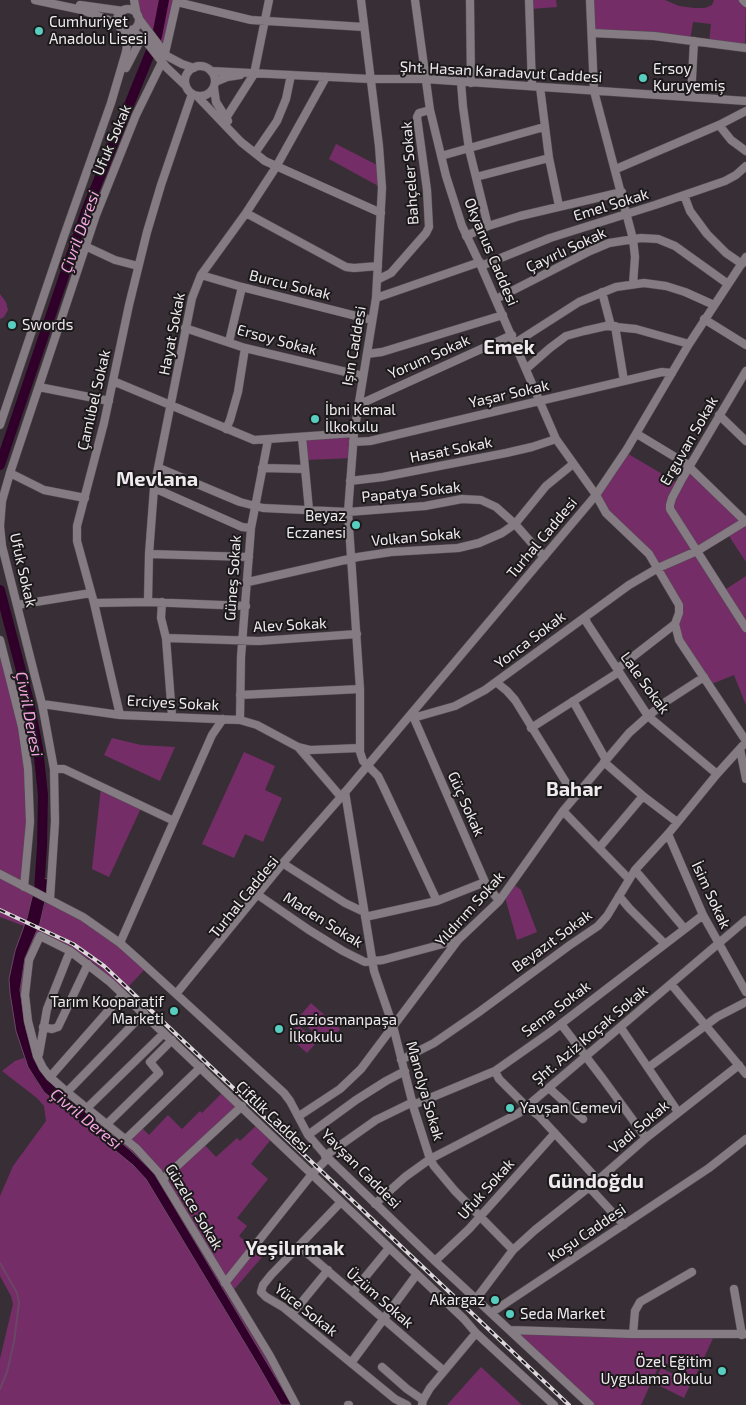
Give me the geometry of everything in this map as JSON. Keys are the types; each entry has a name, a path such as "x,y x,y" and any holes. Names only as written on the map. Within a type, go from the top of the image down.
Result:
{"street":[{"path":"35,0 87,12 146,37"},
{"path":"59,0 95,8 131,10 138,17 138,25 129,30"},
{"path":"119,24 118,16 124,11 129,0"},
{"path":"134,0 146,37 156,49 162,62 254,153 276,167 381,213"},
{"path":"226,118 254,74 269,0"},
{"name":"Işın Caddesi","path":"361,0 381,160 381,213 376,298 354,433 348,512 360,689 360,748 362,758 378,776 437,902"},
{"name":"Okyanus Caddesi","path":"415,0 430,110 452,197 466,236 512,335 556,439 596,495 609,517 642,546 658,568 679,605 679,613 675,624"},
{"path":"470,0 471,83"},
{"path":"529,0 536,87 559,206"},
{"path":"590,0 594,91 628,213 635,257 633,284"},
{"path":"743,0 746,3"},
{"path":"165,54 177,1 234,18 364,27"},
{"path":"0,425 111,102 126,52 129,30"},
{"path":"592,33 654,36 746,48"},
{"path":"111,102 129,61 146,37"},
{"path":"691,97 694,41"},
{"path":"156,49 176,62 194,68 204,67 211,71 254,74"},
{"name":"Ufuk Sokak","path":"48,898 55,822 54,768 42,704 2,546 0,526 2,501 96,215 136,116 162,62"},
{"path":"186,86 187,75 194,68"},
{"path":"211,71 215,85 216,102 226,118 254,153"},
{"path":"195,95 208,94 215,85 232,76 254,74"},
{"name":"Şht. Hasan Karadavut Caddesi","path":"254,74 370,79 425,79 746,100"},
{"path":"254,153 268,137 276,121 289,90 291,76"},
{"name":"Hayat Sokak","path":"148,602 149,554 154,488 172,406 192,298 201,275 246,213 276,167 326,77"},
{"path":"461,82 469,149 488,226"},
{"name":"Çamlıbel Sokak","path":"120,714 76,532 109,401 138,266 160,185 195,95"},
{"name":"Bahçeler Sokak","path":"377,280 391,273 426,233 429,227 427,190 417,117 420,113 430,110"},
{"path":"616,169 719,125 746,111"},
{"path":"719,125 731,140 746,151"},
{"path":"441,156 544,127"},
{"path":"476,177 549,158"},
{"name":"Emel Sokak","path":"376,298 729,179 746,166"},
{"path":"466,236 488,226 559,206 622,192"},
{"path":"684,195 690,210 707,234 726,253 744,260"},
{"path":"246,213 342,266 354,268 378,266"},
{"name":"Çayırlı Sokak","path":"496,299 590,251 609,243 633,239 658,240 670,243 728,284"},
{"path":"85,246 115,260 138,266"},
{"name":"Turhal Caddesi","path":"178,996 278,869 412,715 596,495 637,434 689,344 744,260"},
{"name":"Burcu Sokak","path":"201,275 372,320"},
{"path":"515,343 565,310 602,292 633,284 666,286 691,294 714,305"},
{"path":"229,342 242,287"},
{"path":"602,292 613,326 624,381"},
{"path":"367,354 382,352 503,315"},
{"path":"704,320 746,345"},
{"path":"526,369 566,336 613,326 636,328 689,344"},
{"name":"Ersoy Sokak","path":"186,328 245,348 362,376"},
{"name":"Yorum Sokak","path":"358,405 512,335"},
{"path":"226,429 238,392 245,348"},
{"name":"Erguvan Sokak","path":"697,551 670,509 672,498 746,371"},
{"name":"Yaşar Sokak","path":"353,442 370,441 662,372 672,373"},
{"path":"113,381 254,440 354,433"},
{"path":"39,387 109,401"},
{"path":"719,415 746,441"},
{"path":"637,434 689,467 746,521"},
{"path":"302,437 309,510"},
{"name":"Hasat Sokak","path":"350,480 383,477 497,455 556,439"},
{"name":"Güneş Sokak","path":"240,720 242,641 251,528 268,440"},
{"name":"Volkan Sokak","path":"248,582 350,559 391,552 458,548 490,539 515,524 546,486 573,464"},
{"name":"Papatya Sokak","path":"159,468 254,506 275,509 348,512 409,508 472,499 490,504 515,524 544,557"},
{"path":"262,468 305,469"},
{"path":"10,473 44,490 84,498"},
{"path":"154,488 242,527 251,528"},
{"name":"Yonca Sokak","path":"412,715 420,716 455,706 496,682 629,584 658,568 697,551 746,521"},
{"path":"697,551 746,628"},
{"path":"149,554 249,557"},
{"path":"17,605 91,592"},
{"path":"162,602 172,716"},
{"path":"94,603 162,602 246,606"},
{"name":"Lale Sokak","path":"585,617 587,623 648,716 717,774"},
{"path":"531,728 573,702 618,670 675,624 679,640 746,742"},
{"name":"Alev Sokak","path":"166,638 242,641 357,634"},
{"path":"0,640 22,727 28,769 30,822 27,888"},
{"name":"Yıldırım Sokak","path":"299,1116 348,1082 366,1063 458,940 499,901 563,810 629,733 648,716 704,677"},
{"path":"496,682 511,695 575,797"},
{"path":"240,695 360,689"},
{"path":"573,702 605,761 642,796 677,822"},
{"name":"Erciyes Sokak","path":"42,704 120,714 240,720 257,725 298,747 310,750 360,748"},
{"name":"Güç Sokak","path":"412,715 485,882 499,901"},
{"path":"120,943 212,735 223,719"},
{"name":"Beyazıt Sokak","path":"401,1060 434,1043 598,926 607,916 635,870 746,742"},
{"name":"Erciyes Sokak","path":"298,747 343,795"},
{"path":"740,749 746,779"},
{"path":"54,768 64,769 174,820"},
{"name":"Manolya Sokak","path":"343,795 376,978 393,1026 413,1104 430,1159 444,1178 513,1250"},
{"path":"599,848 642,796"},
{"path":"563,810 629,879"},
{"name":"Turhal Caddesi","path":"178,996 288,866 328,812"},
{"name":"İsim Sokak","path":"668,834 703,914 746,992"},
{"path":"288,866 365,914 437,902 485,882"},
{"path":"635,870 684,928"},
{"name":"Yavşan Caddesi","path":"0,874 83,917 120,943 277,1085 290,1101 308,1135 327,1157 435,1261 590,1405"},
{"path":"619,896 664,943"},
{"name":"Maden Sokak","path":"261,897 343,951 365,962 373,962 458,940"},
{"name":"Sema Sokak","path":"225,1283 327,1157 376,1120 495,1071 561,1024 703,914"},
{"name":"Şht. Aziz Koçak Sokak","path":"375,1204 406,1176 430,1159 510,1119 527,1107 745,921"},
{"name":"Çiftlik Caddesi","path":"40,936 70,951 124,994 464,1319 476,1333 554,1405"},
{"name":"Güzelce Sokak","path":"40,936 29,960 25,994 28,1021 38,1058 50,1077 126,1139 152,1164 163,1179 270,1356 296,1405"},
{"path":"38,1058 43,1026 50,1000 70,951"},
{"path":"43,1026 52,1029 58,1027 88,964"},
{"path":"671,984 746,1074"},
{"path":"50,1077 124,994"},
{"path":"649,1067 706,1025 727,1011 746,1002"},
{"path":"67,1092 144,1013"},
{"path":"561,1024 646,1138"},
{"path":"621,1028 678,1112"},
{"path":"87,1108 164,1033"},
{"path":"108,1124 159,1073 150,1062 172,1040"},
{"name":"Vadi Sokak","path":"476,1299 513,1250 535,1230 598,1180 678,1112 739,1065"},
{"path":"126,1139 201,1067"},
{"path":"308,1135 386,1080 404,1071"},
{"path":"495,1071 499,1079 527,1107 539,1116 598,1180"},
{"path":"549,1088 583,1119"},
{"path":"163,1179 242,1106"},
{"name":"Ufuk Sokak","path":"435,1261 453,1246 555,1133"},
{"name":"Koşu Caddesi","path":"492,1313 709,1168 746,1139"},
{"path":"589,1187 624,1225"},
{"name":"Yüce Sokak","path":"341,1202 271,1275 262,1290 264,1296 292,1314 395,1399 407,1405"},
{"name":"Üzüm Sokak","path":"298,1246 444,1371"},
{"path":"353,1292 389,1248"},
{"path":"292,1314 328,1270"},
{"path":"633,1334 635,1311 640,1302 692,1272"},
{"path":"351,1363 417,1274"},
{"path":"510,1330 633,1334 744,1334 734,1289"},
{"path":"382,1367 423,1402 430,1388 476,1333"}],"shaded area":[{"path":"134,0 177,0 165,53 146,29"},
{"path":"529,0 556,0 557,7 530,9"},
{"path":"590,0 665,0 679,6 705,8 712,5 714,0 743,0 746,3 745,48 709,43 711,24 693,22 690,41 592,33"},
{"path":"336,144 381,167 382,188 329,159"},
{"path":"0,294 6,302 8,310 4,317 0,319"},
{"path":"354,433 352,458 304,460 302,437"},
{"path":"625,452 679,484 689,467 746,521 746,562 727,533 697,551 723,591 746,576 746,705 734,675 709,685 677,635 680,609 649,554 620,527 596,495"},
{"path":"0,640 28,769 24,887 34,891 24,926 0,917"},
{"path":"112,738 141,745 175,747 160,781 104,755"},
{"path":"244,752 275,766 265,790 282,798 263,842 245,834 234,858 202,844"},
{"path":"101,787 142,806 109,877 92,869"},
{"path":"512,883 521,890 537,932 517,940 504,894"},
{"path":"46,901 67,908 147,967 125,990 90,960 42,932 34,948 25,995 43,1068 126,1139 140,1126 149,1135 168,1115 182,1129 200,1111 202,1113 225,1090 242,1106 203,1143 216,1157 237,1138 240,1141 259,1123 273,1137 251,1164 268,1179 237,1218 247,1226 239,1236 263,1256 231,1293 270,1356 292,1405 160,1182 140,1158 54,1086 33,1053 21,1002 21,978 25,958 40,923"},
{"path":"311,1003 340,1029 326,1044 298,1018"},
{"path":"298,1025 317,1042 307,1053 288,1036"},
{"path":"24,1058 34,1078 44,1092 133,1165 146,1179 281,1405 0,1405 0,1359 13,1304 11,1296 0,1276 0,1196 13,1166 46,1121 44,1106 37,1098 2,1071 15,1061"},
{"path":"510,1330 715,1334 695,1377 661,1361 641,1405 590,1405"},
{"path":"481,1367 522,1405 447,1405"},
{"path":"661,1368 691,1383 684,1398 654,1383"}],"water":[{"path":"37,877 48,879 46,897 40,923 25,958 20,990 26,1029 33,1053 54,1086 130,1150 154,1173 292,1405 281,1405 146,1179 133,1165 44,1092 28,1067 16,1031 9,979 15,951 27,918"}],"waterway":[{"name":"Çivril Deresi","path":"0,465 86,211 157,36 164,0"},
{"name":"Çivril Deresi","path":"0,590 29,701 38,748 43,795 39,891"},
{"path":"0,1263 17,1293 19,1303 14,1342 7,1372 0,1389"}],"railway":[{"path":"0,910 73,944 104,966 569,1405"}],"place":[{"name":"Cumhuriyet Anadolu Lisesi","path":"39,31"},
{"name":"Ersoy Kuruyemiş","path":"643,78"},
{"name":"Swords","path":"12,325"},
{"name":"İbni Kemal İlkokulu","path":"315,419"},
{"name":"Beyaz Eczanesi","path":"356,525"},
{"name":"Tarım Kooparatif Marketi","path":"174,1011"},
{"name":"Gaziosmanpaşa İlkokulu","path":"279,1029"},
{"name":"Yavşan Cemevi","path":"510,1108"},
{"name":"Akargaz","path":"495,1300"},
{"name":"Seda Market","path":"510,1314"},
{"name":"Özel Eğitim Uygulama Okulu","path":"722,1371"}],"district":[{"name":"Emek","path":"509,347"},
{"name":"Mevlana","path":"157,479"},
{"name":"Bahar","path":"574,789"},
{"name":"Gündoğdu","path":"596,1181"},
{"name":"Yeşilırmak","path":"295,1248"}]}
